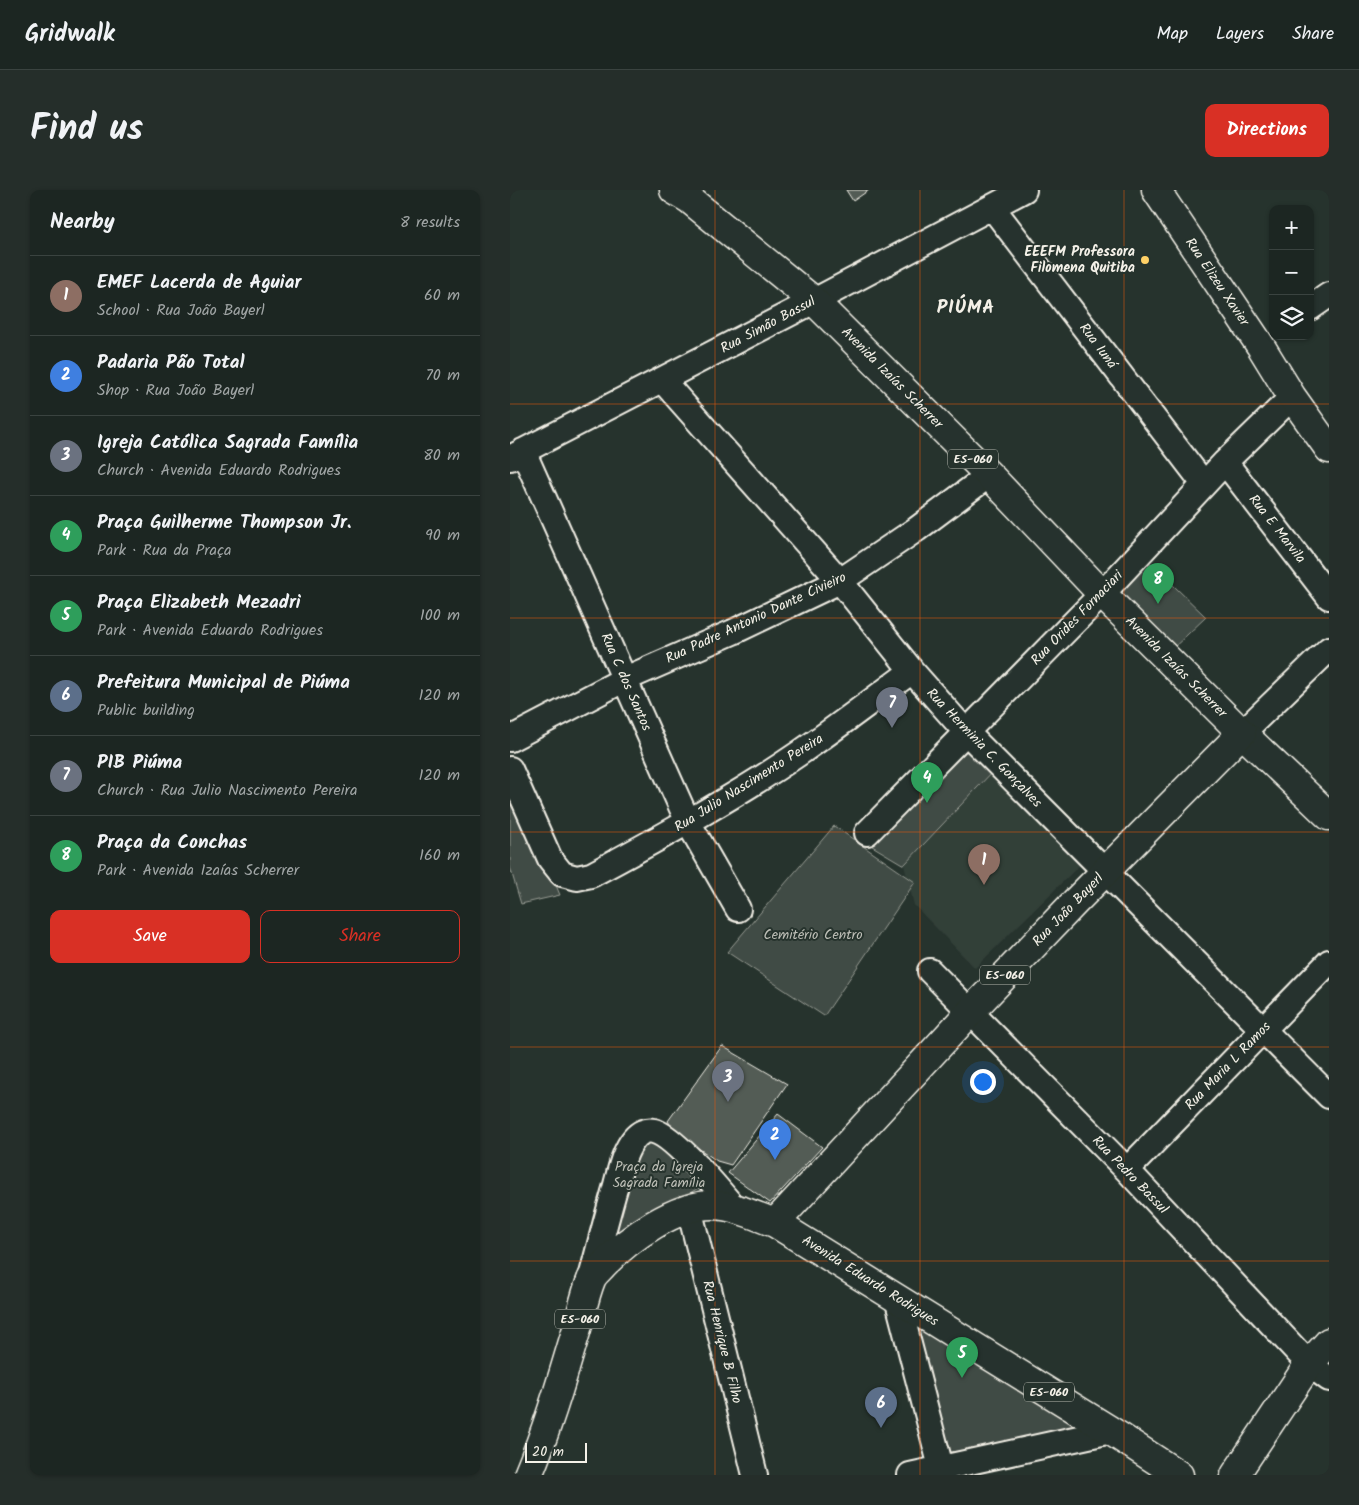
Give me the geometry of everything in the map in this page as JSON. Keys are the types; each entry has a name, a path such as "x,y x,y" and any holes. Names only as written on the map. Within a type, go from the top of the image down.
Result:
{"main road":[{"name":"Rua Elizeu Xavier","path":"1156,190 1266,340 1292,397 1329,449"},
{"name":"Avenida Izaías Scherrer","path":"689,193 814,301 989,474 1102,594 1329,816"},
{"name":"Rua João Bayerl","path":"775,1223 971,1011 1104,872 1242,733"},
{"name":"Avenida Eduardo Rodrigues","path":"689,1208 713,1205 734,1208 775,1223 1112,1431 1179,1475"},
{"name":"ES-060","path":"528,1475 576,1334 591,1278 632,1238 655,1224 689,1208"},
{"path":"1235,1475 1319,1372 1329,1342"}],"street":[{"name":"Rua Simão Bassul","path":"516,454 662,380 1024,190"},
{"name":"Rua Iuná","path":"992,207 1204,484"},
{"path":"1314,305 1329,295"},
{"name":"Rua Herminia C. Gonçalves","path":"662,380 840,581 912,671 966,732 1329,1096"},
{"name":"Rua Orides Fornaciari","path":"867,833 1102,594 1225,462 1292,397"},
{"name":"Rua C dos Santos","path":"516,454 625,679 688,822 738,909"},
{"name":"Rua E Marvila","path":"1225,462 1329,597"},
{"name":"Rua Padre Antonio Dante Civieiro","path":"510,739 625,679 732,632 840,581 917,529 989,474"},
{"name":"Rua João Bayerl","path":"1242,733 1329,649"},
{"name":"Rua Julio Nascimento Pereira","path":"510,769 550,859 562,874 576,878 591,875 688,822 800,752 912,671"},
{"name":"Rua Maria L Ramos","path":"1127,1170 1329,962"},
{"name":"Rua Pedro Bassul","path":"930,971 1127,1170 1319,1372"},
{"name":"Avenida Eduardo Rodrigues","path":"591,1278 624,1158 630,1145 641,1132 655,1132 665,1137 704,1174 734,1208"},
{"name":"Rua Henrique B Filho","path":"689,1208 755,1475"},
{"path":"897,1298 942,1472"},
{"path":"910,1475 942,1472 1112,1431"}],"shaded area":[{"path":"995,769 1087,858 975,968 914,905 904,865"}],"green space":[{"path":"1144,557 1206,617 1170,651 1111,592"},
{"path":"959,735 995,769 904,865 857,837"},
{"path":"510,774 560,895 521,904 510,867"},
{"name":"Cemitério Centro","path":"834,826 915,882 824,1016 727,952"},
{"name":"Praça da Igreja Sagrada Família","path":"654,1137 702,1186 618,1234 614,1230 636,1149"},
{"path":"913,1324 1087,1432 944,1465"}],"building":[{"path":"846,190 869,190 853,201"},
{"path":"722,1046 787,1084 731,1165 717,1161 675,1132 668,1121"},
{"path":"778,1114 822,1147 770,1203 728,1173"}],"place":[{"name":"EEEFM Professora Filomena Quitiba","path":"1145,260"},
{"name":"Praça da Conchas","path":"1158,604"},
{"name":"PIB Piúma","path":"892,728"},
{"name":"Praça Guilherme Thompson Jr.","path":"927,803"},
{"name":"EMEF Lacerda de Aguiar","path":"984,885"},
{"name":"Igreja Católica Sagrada Família","path":"728,1102"},
{"name":"Padaria Pão Total","path":"775,1160"},
{"name":"Praça Elizabeth Mezadri","path":"962,1378"},
{"name":"Prefeitura Municipal de Piúma","path":"881,1428"}],"district":[{"name":"PIÚMA","path":"966,308"}]}
